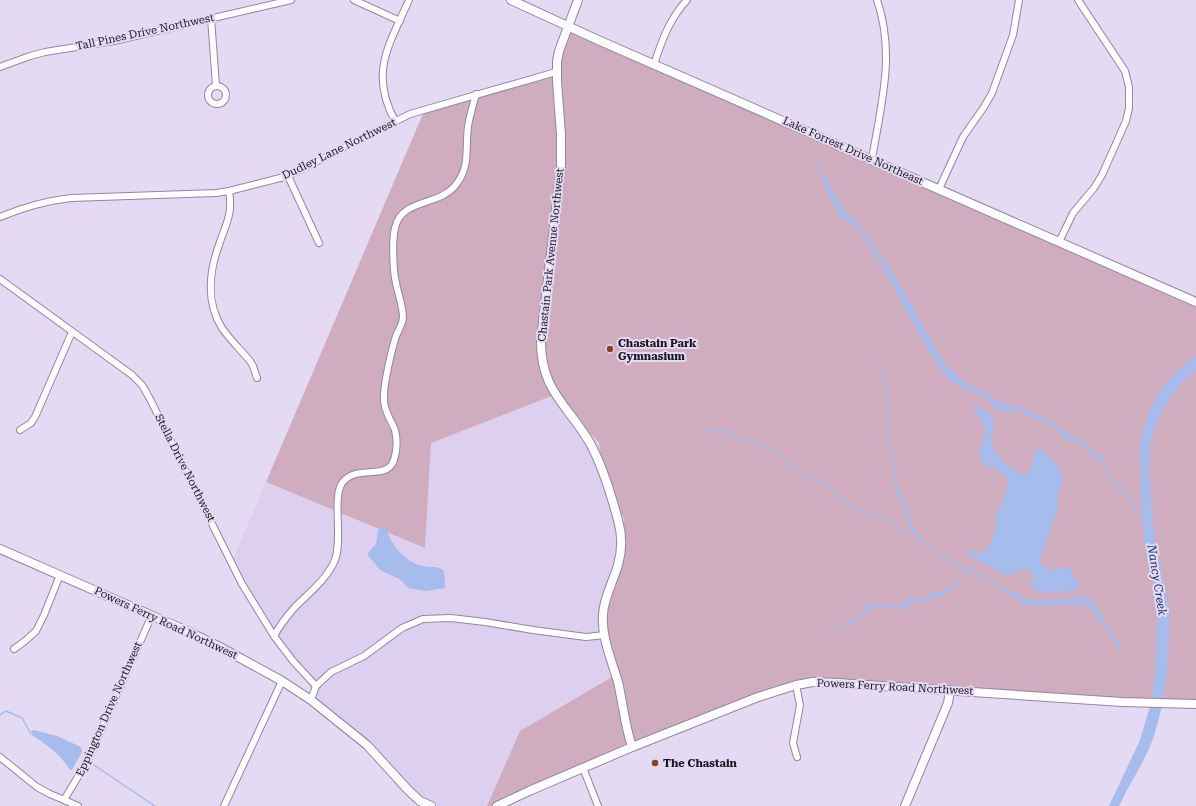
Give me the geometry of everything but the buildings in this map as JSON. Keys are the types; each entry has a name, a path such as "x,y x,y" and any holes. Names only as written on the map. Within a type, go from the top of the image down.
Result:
{"street":[{"name":"Tall Pines Drive Northwest","path":"0,67 30,56 114,41 291,0"},
{"path":"354,0 400,21"},
{"path":"395,121 385,97 382,73 386,52 409,0"},
{"name":"Lake Forrest Drive Northeast","path":"511,0 654,65 1196,302"},
{"name":"Chastain Park Avenue Northwest","path":"578,0 559,51 556,72 561,135 561,167 540,339 540,352 543,366 551,388 582,431 597,458 605,477 619,521 621,536 620,551 617,566 603,607 602,621 618,683 632,747"},
{"path":"654,65 660,46 672,20 687,0"},
{"path":"870,159 873,152 887,65 885,31 877,0"},
{"path":"939,189 963,138 992,93 1013,35 1019,0"},
{"path":"1059,242 1073,213 1094,188 1102,174 1126,121 1130,108 1129,87 1125,71 1078,0"},
{"path":"211,18 216,86"},
{"name":"Dudley Lane Northwest","path":"0,217 21,208 51,200 216,193 281,178 315,163 395,121 424,109 556,72"},
{"path":"274,636 288,615 320,581 334,561 339,543 338,495 342,484 348,477 356,473 384,471 390,467 394,461 396,436 386,410 384,397 394,344 403,318 394,273 395,227 399,217 407,209 443,196 453,188 460,179 466,163 468,126 476,94"},
{"path":"288,176 319,243"},
{"path":"229,191 231,202 230,213 214,261 210,285 211,299 221,326 254,366 257,378"},
{"name":"Stella Drive Northwest","path":"0,279 132,375 142,385 242,584 274,636 293,661 316,686"},
{"path":"20,430 31,423 35,416 72,332"},
{"name":"Powers Ferry Road Northwest","path":"0,549 220,646 282,681 310,700 367,746 408,791 420,801 431,806"},
{"path":"14,649 36,631 60,575"},
{"name":"Eppington Drive Northwest","path":"64,800 88,760 152,615"},
{"path":"310,700 316,686 331,672 364,656 402,628 423,619 451,618 586,637 605,635"},
{"path":"224,806 282,681"},
{"name":"Powers Ferry Road Northwest","path":"497,806 632,747 758,697 796,685 813,682 1138,703 1196,704"},
{"path":"796,685 800,705 793,743 797,757"},
{"path":"905,806 948,703 950,690"},
{"path":"0,757 37,787 78,806"},
{"path":"582,768 598,806"}],"shaded area":[{"path":"563,26 1196,300 1196,706 833,682 799,687 750,698 499,806 487,806 520,731 617,674 607,634 605,608 621,555 624,518 603,485 599,442 559,403 554,395 431,443 425,548 266,482 425,109 556,73"},
{"path":"554,395 599,442 603,485 624,518 617,674 520,731 487,806 431,806 399,790 373,754 322,710 303,673 267,630 231,564 266,482 425,548 431,443"}],"water":[{"path":"821,177 827,177 836,201 845,215 855,219 881,254 913,307 942,363 967,384 981,390 1007,408 1015,406 1021,407 1051,422 1062,432 1089,446 1105,459 1104,462 1088,448 1061,436 1058,431 1050,425 1026,415 1019,409 1007,413 996,409 987,399 974,390 962,388 952,382 944,374 925,344 894,288 881,260 860,228 840,216 834,207"},
{"name":"Nancy Creek","path":"1196,354 1196,370 1171,396 1159,417 1152,440 1149,458 1152,517 1169,611 1167,671 1161,710 1151,745 1119,806 1109,806 1140,740 1151,703 1154,680 1158,615 1145,547 1142,521 1140,443 1148,414 1159,393 1173,375"},
{"path":"976,406 984,409 994,419 991,434 992,443 996,454 1006,464 1020,474 1025,474 1030,470 1033,457 1037,450 1042,450 1051,458 1060,470 1063,478 1059,490 1058,507 1040,561 1045,568 1049,569 1069,568 1079,584 1079,588 1074,591 1043,592 1034,590 1031,587 1033,575 1028,569 1023,569 1008,576 965,553 967,549 976,553 982,553 991,542 995,532 996,516 1008,485 1006,476 1000,471 984,464 980,456 980,448 985,430 982,422 973,409"},
{"path":"894,483 897,483 914,529 922,538 920,541 911,529"},
{"path":"382,527 387,530 392,542 405,558 426,567 437,567 442,569 444,571 445,588 426,591 408,588 401,580 380,570 367,554 376,544 378,530"},
{"path":"1006,588 1031,601 1087,597 1099,610 1122,649 1119,652 1117,646 1096,612 1088,603 1030,604 1005,590"},
{"path":"950,589 951,592 926,600 911,598 907,600 906,605 903,608 900,609 874,605 848,624 847,623 861,612 866,605 877,602 899,606 904,604 907,598 912,596 921,599 940,591"},
{"path":"34,730 57,736 81,747 82,752 72,770 70,770 53,750 32,735 31,731"}],"waterway":[{"path":"815,162 824,177"},
{"path":"832,191 848,217"},
{"path":"851,221 889,276"},
{"path":"921,324 946,367"},
{"path":"875,362 885,381 890,450 896,485"},
{"path":"967,388 981,395"},
{"path":"994,400 1013,408"},
{"path":"1055,426 1074,438"},
{"path":"709,430 725,431 746,440 772,448 798,472"},
{"path":"1083,445 1099,462 1142,516"},
{"path":"802,475 826,484 841,499 869,515 885,518 906,532 914,532"},
{"path":"920,538 939,554 996,585 1022,602 1032,605 1077,604 1089,606 1103,625"},
{"path":"950,591 978,560"},
{"path":"935,597 946,593"},
{"path":"899,608 907,608 909,605 909,599 913,598 923,602 928,599"},
{"path":"835,633 852,623 869,610 883,607"},
{"path":"0,715 6,711 22,718 31,734"},
{"path":"91,763 155,806"}],"place":[{"name":"Chastain Park Gymnasium","path":"610,349"},
{"name":"The Chastain","path":"655,763"}]}
